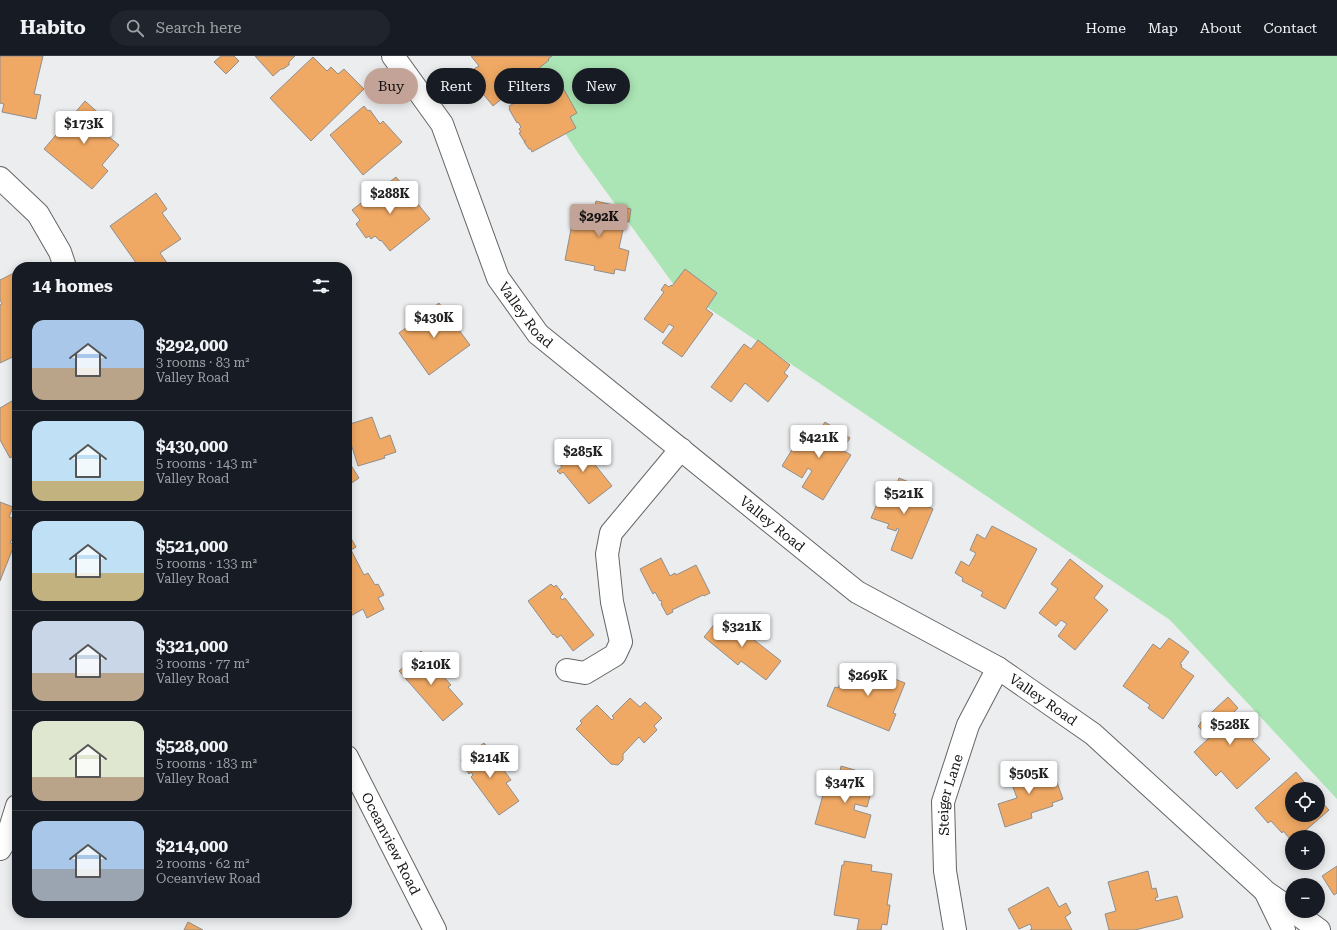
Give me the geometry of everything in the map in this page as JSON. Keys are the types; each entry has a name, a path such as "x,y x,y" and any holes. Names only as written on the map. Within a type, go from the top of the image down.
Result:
{"street":[{"name":"Valley Road","path":"393,56 442,124 498,278 538,334 857,592 998,668 1093,734 1266,892 1285,905"},
{"path":"0,178 38,214 60,252 63,262"},
{"path":"567,670 586,673 615,655 621,642 612,602 607,554 611,533 681,449"},
{"name":"Steiger Lane","path":"956,930 945,871 944,802 968,725 998,668"},
{"name":"Oceanview Road","path":"352,767 435,930"},
{"path":"0,849 7,838 12,822"},
{"name":"Valley Road","path":"1266,892 1284,930"},
{"name":"Valley Road","path":"1303,918 1318,930"}],"green space":[{"path":"515,56 1337,56 1337,799 1325,786 1325,782 1321,782 1170,620 674,285 578,153 546,104 564,104 564,68 523,68"}],"building":[{"path":"0,56 43,56 34,94 41,95 36,119 2,112 4,104 0,103"},
{"path":"221,56 234,56 239,61 226,74 214,62"},
{"path":"255,56 295,56 289,62 289,65 281,69 273,76"},
{"path":"471,56 552,56 539,68 494,68 494,104 495,104 493,106 486,97 486,68 476,68 479,66"},
{"path":"313,57 327,71 331,67 338,74 344,69 364,89 311,141 270,98"},
{"path":"564,90 577,113 570,117 576,128 532,152 524,142 526,141 524,141 519,133 521,132 519,129 521,127 509,109 509,106 513,104 564,104"},
{"path":"85,101 110,124 103,132 119,145 102,165 108,171 92,189 44,149"},
{"path":"364,106 368,111 370,110 380,124 383,121 402,142 363,175 330,135"},
{"path":"396,177 430,219 390,251 381,240 380,241 375,236 371,239 369,236 366,238 356,224 360,220 352,210 361,203 362,204"},
{"path":"156,193 167,209 162,213 181,239 160,253 166,262 135,262 110,226"},
{"path":"596,201 631,209 629,222 625,221 619,248 629,251 625,271 615,269 614,274 594,270 595,266 565,260 575,209 593,213"},
{"path":"685,269 717,293 706,309 713,314 682,357 662,343 674,327 669,324 663,333 644,319 664,292 661,290 665,284 669,287 671,285 672,286"},
{"path":"12,274 12,357 0,363 0,305 2,304 0,300 0,280"},
{"path":"439,303 470,345 429,375 399,333"},
{"path":"758,340 790,365 784,373 788,376 768,402 745,383 731,402 711,387 744,344 751,349"},
{"path":"12,401 12,457 10,458 0,440 0,408"},
{"path":"372,417 380,439 390,435 396,452 384,456 385,458 358,466 352,447 352,423"},
{"path":"825,422 850,438 842,450 851,455 823,500 802,487 812,471 808,468 802,478 782,466 806,427 817,434"},
{"path":"576,441 612,486 589,504 563,472 560,474 557,471 562,467 555,458"},
{"path":"352,467 359,478 352,483"},
{"path":"899,478 928,490 922,504 933,509 912,559 891,550 899,529 897,528 896,531 887,528 889,524 871,518 884,488 894,492"},
{"path":"0,502 12,507 9,517 12,518 12,539 10,543 12,544 12,551 0,581"},
{"path":"992,526 1037,549 1005,609 981,596 983,592 962,581 963,578 955,573 961,561 969,566 976,553 970,550 977,534 985,539"},
{"path":"352,540 356,547 352,549"},
{"path":"352,552 364,575 368,573 375,585 378,584 384,595 378,598 384,609 367,618 363,609 352,615"},
{"path":"661,558 670,576 675,573 676,575 696,565 710,593 672,610 673,612 667,615 661,604 661,600 660,601 655,592 653,594 640,569"},
{"path":"1070,559 1103,586 1094,598 1108,610 1075,650 1058,636 1067,624 1061,620 1056,626 1039,613 1058,589 1051,584"},
{"path":"551,584 554,587 556,585 563,594 560,597 562,600 565,598 594,635 573,651 561,635 557,638 554,634 553,635 528,601"},
{"path":"721,616 725,620 726,618 781,661 766,680 741,661 738,665 704,637"},
{"path":"1169,638 1189,652 1180,664 1182,665 1181,667 1194,676 1163,719 1148,708 1150,705 1123,686 1153,644 1160,649"},
{"path":"421,651 451,685 448,687 463,704 443,721 399,671"},
{"path":"857,664 905,683 893,713 896,714 889,731 827,706 835,687 838,688 843,677 850,680"},
{"path":"1228,697 1238,708 1232,714 1254,738 1252,740 1270,759 1237,789 1221,771 1216,776 1194,752 1209,738 1198,726"},
{"path":"630,698 640,707 645,702 662,718 654,726 657,730 644,743 639,737 623,754 623,760 618,765 611,764 576,729 582,723 580,721 597,705 612,720 614,718 612,716"},
{"path":"484,743 511,780 506,783 519,801 499,815 471,777 473,775 471,772 469,774 461,760"},
{"path":"1039,763 1044,780 1055,777 1063,799 1052,803 1053,806 1031,813 1032,818 1005,827 998,804 1017,798 1010,779 1015,777 1013,772"},
{"path":"841,766 858,771 856,780 873,785 867,807 855,804 854,810 871,815 865,838 815,824 829,773 839,776"},
{"path":"1296,772 1304,782 1285,782 1285,822 1315,822 1306,830 1285,830 1285,833 1283,831 1282,833 1271,821 1268,823 1255,808"},
{"path":"1325,806 1329,810 1325,813"},
{"path":"844,861 872,865 871,871 892,874 887,905 890,905 887,925 882,924 881,930 857,930 859,919 834,915 842,865 844,865"},
{"path":"1337,866 1337,893 1334,895 1325,881 1325,878 1322,876"},
{"path":"1148,871 1152,889 1156,888 1158,897 1155,898 1156,901 1177,896 1183,917 1135,930 1109,930 1105,914 1116,911 1108,882"},
{"path":"1048,887 1059,907 1066,903 1071,913 1065,917 1072,930 1030,930 1032,928 1030,924 1019,929 1008,909"},
{"path":"188,922 203,930 184,930"}]}
